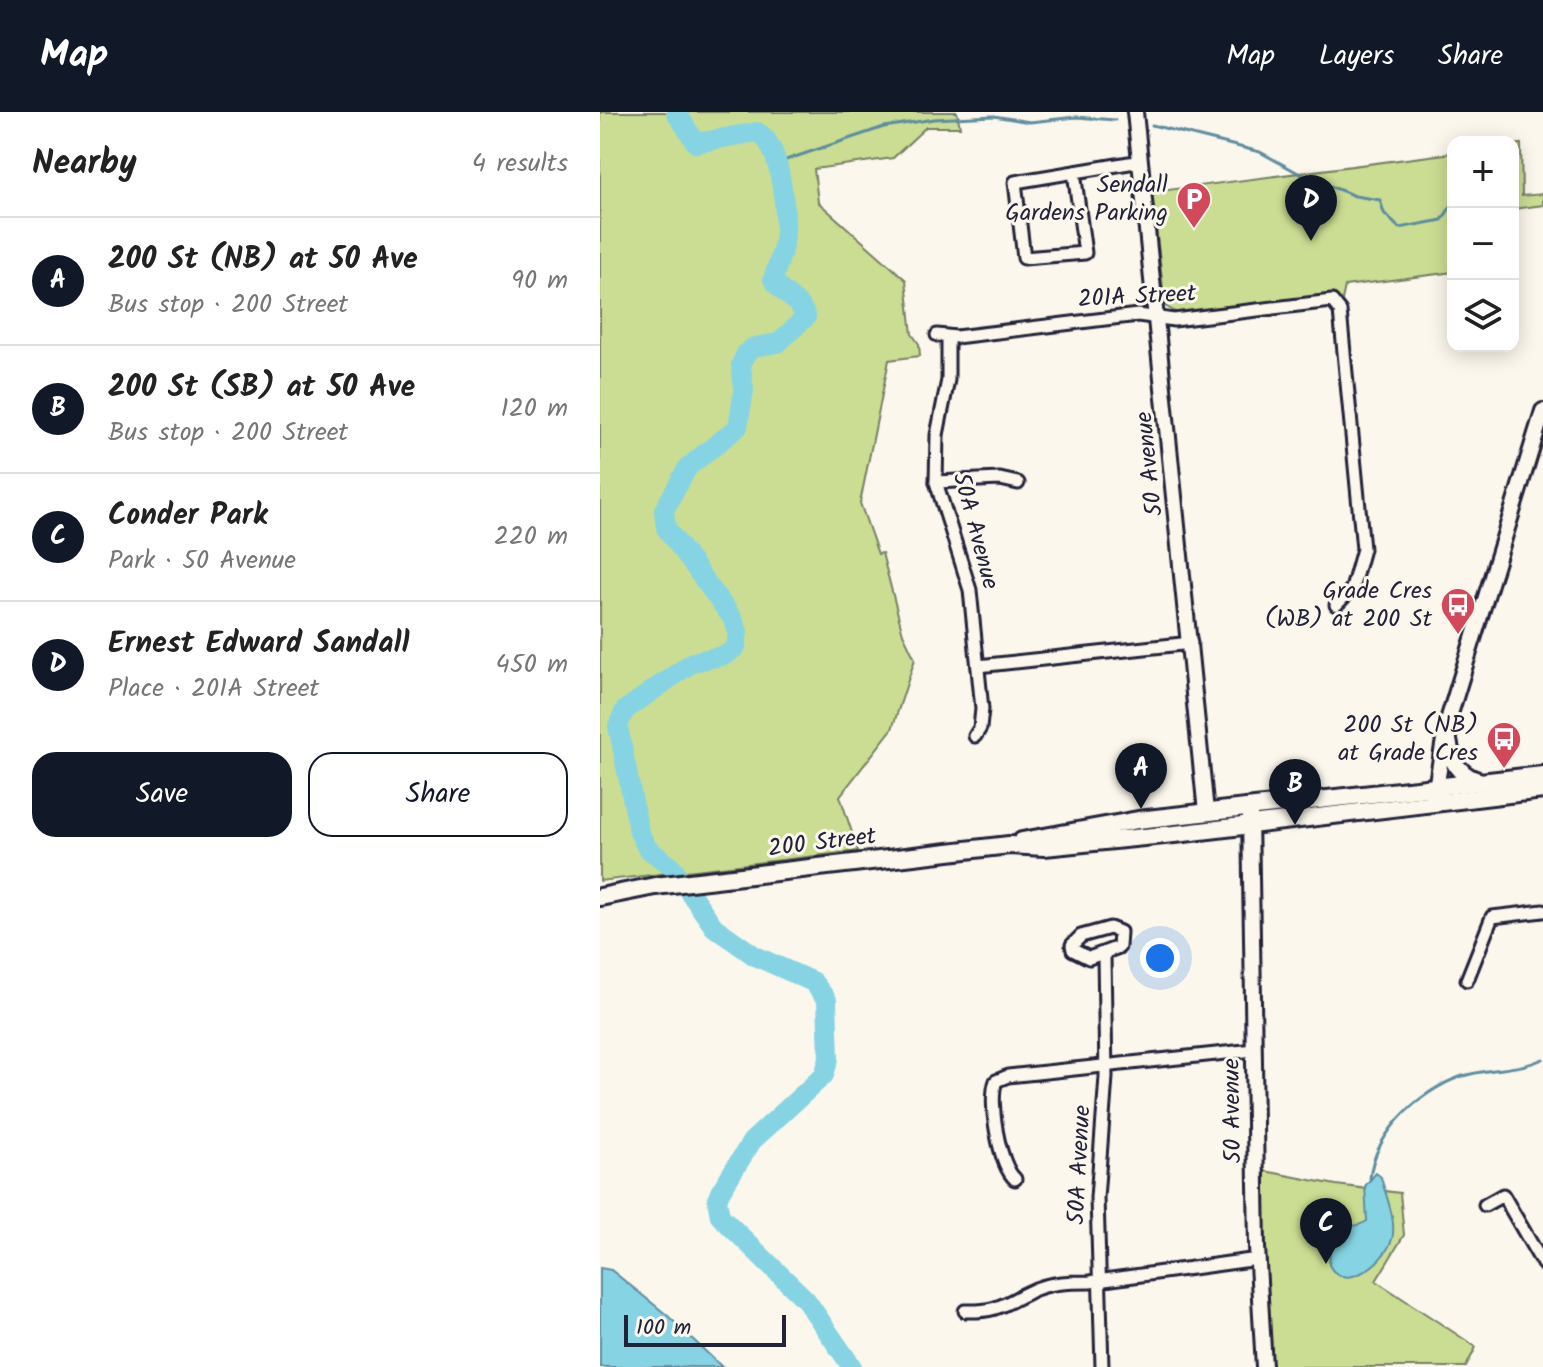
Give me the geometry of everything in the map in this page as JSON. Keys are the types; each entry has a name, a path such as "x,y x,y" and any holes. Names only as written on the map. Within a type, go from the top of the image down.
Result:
{"main road":[{"path":"1446,727 1449,753 1457,769 1480,781"},
{"name":"200 Street","path":"1009,845 1042,835 1206,812 1543,775"},
{"name":"200 Street","path":"600,897 648,887 1009,845 1044,847 1251,826 1543,790"},
{"path":"1119,839 1141,830 1199,821 1206,812"},
{"name":"200 Street","path":"600,887 648,887"}],"street":[{"name":"50 Avenue","path":"1135,112 1206,812"},
{"path":"1074,172 1085,253 1024,258 1015,182 1074,172 1140,162"},
{"name":"201A Street","path":"943,336 1138,315 1174,320 1325,300 1337,304 1363,549 1352,589 1336,605"},
{"name":"50A Avenue","path":"943,336 948,380 937,435 936,482 970,590 982,718 975,736"},
{"path":"1542,415 1543,436"},
{"path":"1435,804 1434,786 1446,727 1536,459 1542,415"},
{"path":"936,482 1000,479 1018,483"},
{"path":"978,666 1191,643"},
{"name":"50 Avenue","path":"1250,807 1258,1259 1264,1367"},
{"path":"1467,980 1492,917 1543,911"},
{"name":"50A Avenue","path":"1102,1367 1097,1198 1107,1066 1104,956"},
{"path":"1015,1179 1001,1155 993,1094 996,1081 1254,1050"},
{"path":"1485,1205 1503,1195 1543,1264"},
{"path":"965,1311 991,1312 1030,1291 1066,1281 1100,1281 1258,1259"}],"green space":[{"path":"600,112 957,112 960,127 926,127 893,158 814,169 818,202 906,280 912,334 919,344 920,356 889,360 860,503 878,554 882,553 903,634 915,659 892,729 840,796 858,851 600,881"},
{"path":"1519,144 1522,196 1543,194 1543,205 1519,208"},
{"path":"1447,154 1447,273 1345,286 1342,300 1329,294 1179,314 1165,306 1152,192"},
{"path":"1265,1171 1400,1193 1404,1235 1376,1281 1476,1347 1466,1367 1273,1367 1264,1247"}],"water":[{"path":"1376,1173 1381,1177 1391,1212 1393,1234 1390,1243 1376,1263 1366,1270 1345,1277 1336,1274 1329,1265 1331,1236 1339,1229 1367,1221 1365,1186"},
{"path":"600,1268 611,1270 667,1315 722,1367 600,1367"}],"waterway":[{"path":"676,112 696,143 757,132 765,138 776,161 784,207 784,243 773,279 806,317 778,343 754,347 746,353 741,365 744,390 738,427 688,467 664,510 666,528 733,619 738,632 736,647 726,655 693,662 625,710 618,726 639,832 647,848 672,867 714,927 755,956 813,982 827,1000 829,1058 824,1075 752,1141 717,1200 720,1216 806,1300 852,1367"},
{"path":"777,163 884,127 934,119 994,116 1030,122 1076,117 1115,120"},
{"path":"1152,125 1260,152 1302,175 1355,196 1380,200 1384,213 1399,228 1442,220 1450,208"},
{"path":"1370,1179 1373,1161 1381,1144 1392,1127 1420,1099 1454,1079 1543,1059"}],"place":[{"name":"Sendall Gardens Parking","path":"1194,230"},
{"name":"Ernest Edward Sandall","path":"1311,241"},
{"name":"Grade Cres (WB) at 200 St","path":"1458,636"},
{"name":"200 St (NB) at Grade Cres","path":"1504,770"},
{"name":"200 St (NB) at 50 Ave","path":"1141,809"},
{"name":"200 St (SB) at 50 Ave","path":"1295,825"},
{"name":"Conder Park","path":"1326,1264"}]}
